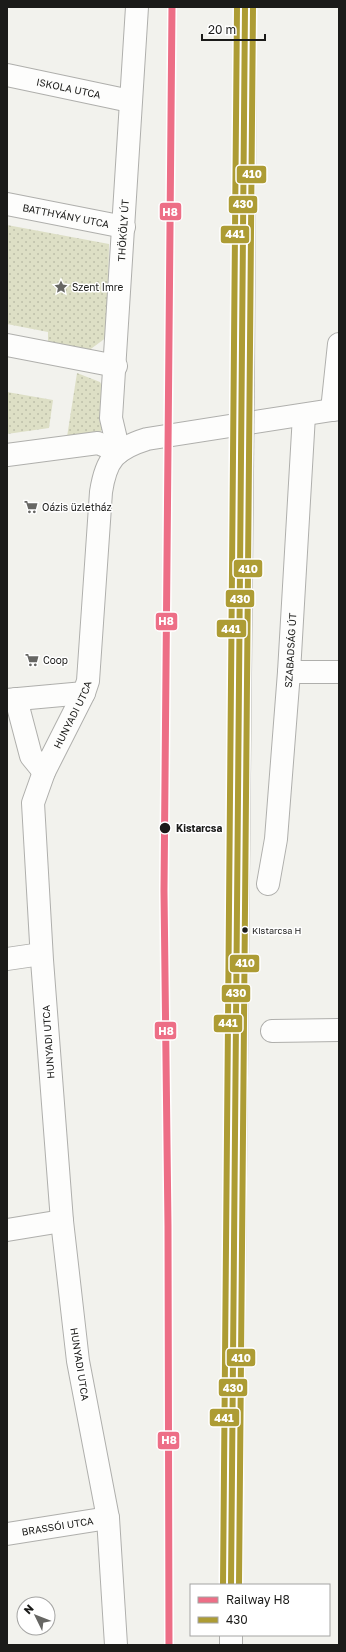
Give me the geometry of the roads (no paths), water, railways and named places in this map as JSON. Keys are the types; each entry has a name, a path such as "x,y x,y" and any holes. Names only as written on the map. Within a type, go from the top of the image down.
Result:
{"street":[{"name":"THÖKÖLY ÚT","path":"118,452 111,418 116,366 130,101 137,7"},
{"path":"231,1584 243,371 245,7"},
{"name":"ISKOLA UTCA","path":"7,74 130,101"},
{"name":"BATTHYÁNY UTCA","path":"7,204 124,227"},
{"path":"7,455 98,444 118,452 127,445 147,439 335,410 339,344"},
{"path":"7,345 116,366"},
{"name":"SZABADSÁG ÚT","path":"268,884 276,839 289,672 304,415"},
{"name":"HUNYADI UTCA","path":"116,1645 108,1518 78,1361 62,1221 41,954 33,802 44,772 84,693 88,681 102,486 106,468 118,452"},
{"path":"289,672 339,672"},
{"path":"44,772 30,756 12,700 84,693"},
{"path":"7,959 41,954"},
{"path":"272,1031 339,1030"},
{"path":"7,1230 62,1221"},
{"name":"BRASSÓI UTCA","path":"7,1534 108,1518"}],"rail line":[{"name":"H8","path":"169,1645 168,1226 164,891 172,7"}],"place":[{"name":"Szent Imre","path":"61,287"},
{"name":"Oázis üzletház","path":"31,507"},
{"name":"Coop","path":"32,660"},
{"name":"Kistarcsa","path":"165,828"},
{"name":"Kistarcsa H","path":"245,930"}]}
